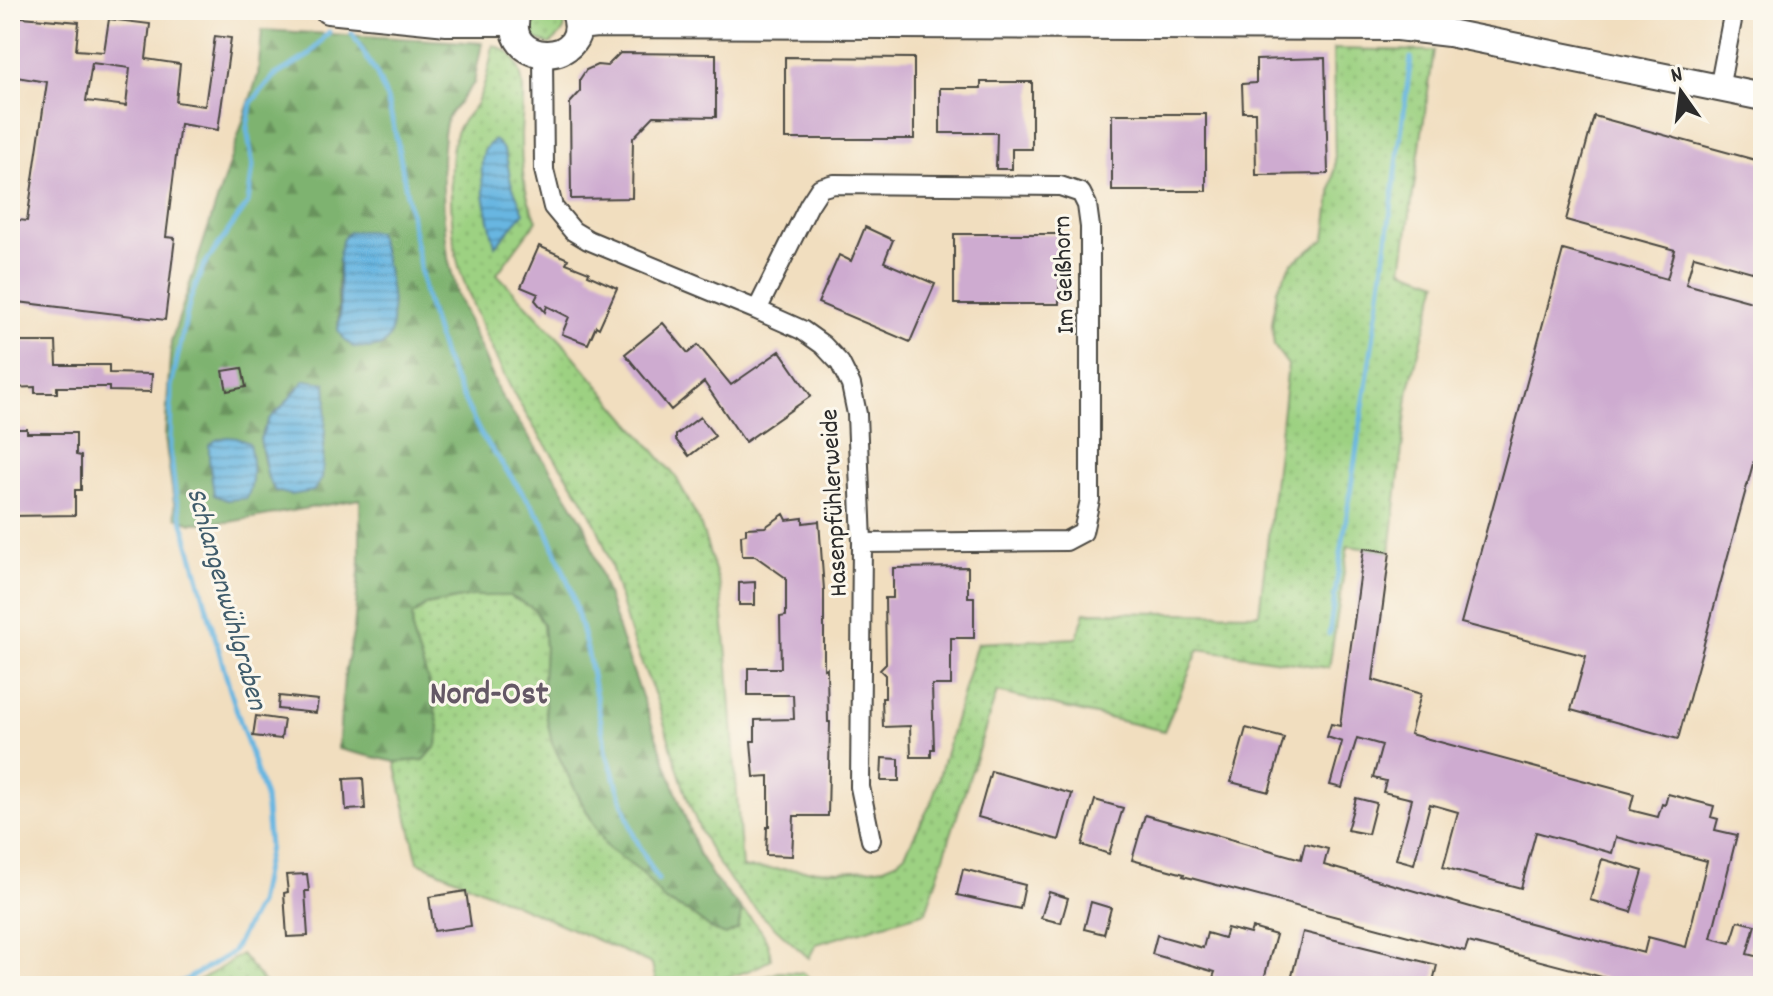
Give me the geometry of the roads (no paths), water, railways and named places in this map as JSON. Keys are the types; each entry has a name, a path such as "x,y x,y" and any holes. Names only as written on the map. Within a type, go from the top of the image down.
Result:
{"street":[{"path":"328,10 447,22 517,16 516,32 520,42 527,49 543,55 563,51 571,44 577,33 576,18 610,24 1299,18 1449,33 1763,97"},
{"path":"1719,89 1734,10"},
{"name":"Hasenpfühlerweide","path":"543,55 544,170 553,207 573,231 802,330 823,345 840,363 851,385 857,414 862,543 860,787 871,840"},
{"name":"Im Geißhorn","path":"757,310 820,188 834,184 1060,186 1081,193 1087,205 1090,227 1090,500 1083,532 1066,541 862,543"}],"water":[{"path":"494,140 505,153 511,182 524,213 495,246 484,196 482,169 485,149"},
{"path":"349,232 377,232 387,269 392,312 388,339 382,346 369,348 353,347 338,330 339,253 343,238"},
{"path":"305,380 326,383 322,479 313,491 291,495 275,491 268,478 260,439 269,419"},
{"path":"227,437 249,443 252,471 247,498 227,500 214,495 209,445"}],"waterway":[{"name":"Schlangenwühlgraben","path":"167,986 184,981 232,953 258,904 269,847 265,797 230,690 176,498 170,449 171,387 190,300 203,267 248,203 253,166 247,128 251,103 274,76 308,56 329,32"},
{"path":"352,33 377,75 387,99 425,295 444,358 480,433 544,523 570,587 587,649 607,754 634,836 658,880"},
{"path":"1329,634 1379,300 1411,58"}],"district":[{"name":"Nord-Ost","path":"489,691"}]}
